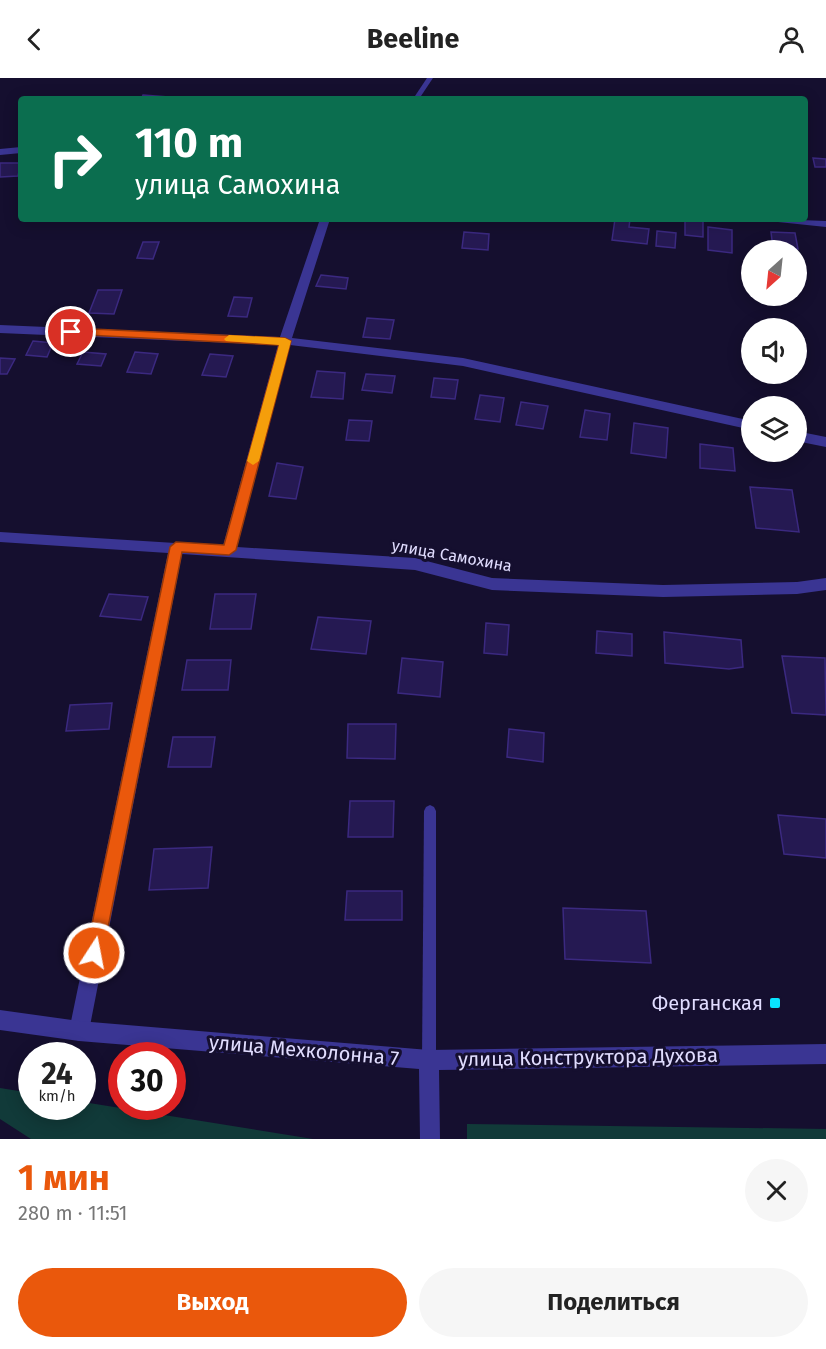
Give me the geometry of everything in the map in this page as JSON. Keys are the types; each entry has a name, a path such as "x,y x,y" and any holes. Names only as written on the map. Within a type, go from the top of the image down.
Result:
{"street":[{"path":"0,152 18,150"},
{"path":"229,550 285,341 324,222"},
{"path":"807,222 826,224"},
{"path":"0,329 285,341 463,362 741,424"},
{"path":"807,438 826,442"},
{"name":"улица Самохина","path":"0,537 229,550 415,564 492,584 663,591 797,588 826,584"},
{"path":"79,1030 176,547"},
{"name":"улица Мехколонна 7","path":"0,1020 79,1030 429,1060"},
{"name":"улица Конструктора Духова","path":"429,1060 826,1054"},
{"path":"429,1060 430,1139"}],"lane":[{"path":"418,96 430,78"},
{"path":"429,1060 430,811"}],"green space":[{"path":"0,1088 18,1091 18,1120 96,1120 96,1104 108,1106 108,1120 186,1119 313,1139 31,1139 0,1119"},
{"path":"467,1124 826,1129 826,1139 467,1139"}],"building":[{"path":"813,158 826,159 826,167 815,167"},
{"path":"0,163 18,163 18,176 0,177"},
{"path":"615,222 630,222 629,227 649,229 647,244 612,240"},
{"path":"685,222 703,222 703,237 685,235"},
{"path":"708,227 732,230 732,253 708,250"},
{"path":"657,231 676,233 675,248 656,246"},
{"path":"464,232 489,234 488,250 462,248"},
{"path":"771,232 795,233 796,240 772,240"},
{"path":"143,242 159,242 153,259 137,258"},
{"path":"321,275 348,278 346,289 316,286"},
{"path":"98,290 122,290 114,314 89,313"},
{"path":"234,297 252,298 247,317 228,316"},
{"path":"367,318 394,320 390,339 363,337"},
{"path":"33,341 53,343 47,357 26,355"},
{"path":"83,352 106,354 101,366 77,364"},
{"path":"135,352 158,354 151,374 127,372"},
{"path":"210,354 233,356 226,377 202,375"},
{"path":"0,358 15,359 7,374 0,374"},
{"path":"317,371 345,373 343,399 311,397"},
{"path":"366,374 395,376 392,393 362,390"},
{"path":"434,378 458,380 455,399 431,397"},
{"path":"480,395 504,398 500,422 475,419"},
{"path":"521,402 548,406 543,429 516,425"},
{"path":"585,410 610,414 607,440 580,437"},
{"path":"349,420 372,421 369,441 346,440"},
{"path":"634,423 668,428 666,458 631,453"},
{"path":"700,444 733,448 735,471 700,468"},
{"path":"277,463 303,467 296,499 269,496"},
{"path":"750,487 792,490 799,532 756,528"},
{"path":"109,594 148,597 141,620 100,616"},
{"path":"215,594 256,594 251,629 210,629"},
{"path":"318,617 371,621 366,654 311,649"},
{"path":"486,623 509,625 507,655 484,653"},
{"path":"597,631 632,634 632,656 596,653"},
{"path":"664,632 741,640 743,667 729,669 665,663"},
{"path":"782,656 825,658 826,715 792,713"},
{"path":"402,658 443,662 440,697 398,693"},
{"path":"187,660 231,660 228,690 182,690"},
{"path":"112,703 109,729 66,731 70,705"},
{"path":"348,724 396,724 395,759 347,758"},
{"path":"509,729 544,733 543,762 507,757"},
{"path":"173,737 215,737 211,767 168,767"},
{"path":"350,801 394,801 393,837 348,837"},
{"path":"778,815 826,819 826,858 784,854"},
{"path":"212,847 208,888 149,890 154,849"},
{"path":"347,891 402,891 402,920 345,920"},
{"path":"563,908 646,911 651,963 565,959"}],"slow traffic":[{"path":"229,339 285,341 253,461"}],"place":[{"name":"Ферганская","path":"775,1003"}],"route":[{"path":"71,332 285,341 229,550 176,547 94,953"}]}
